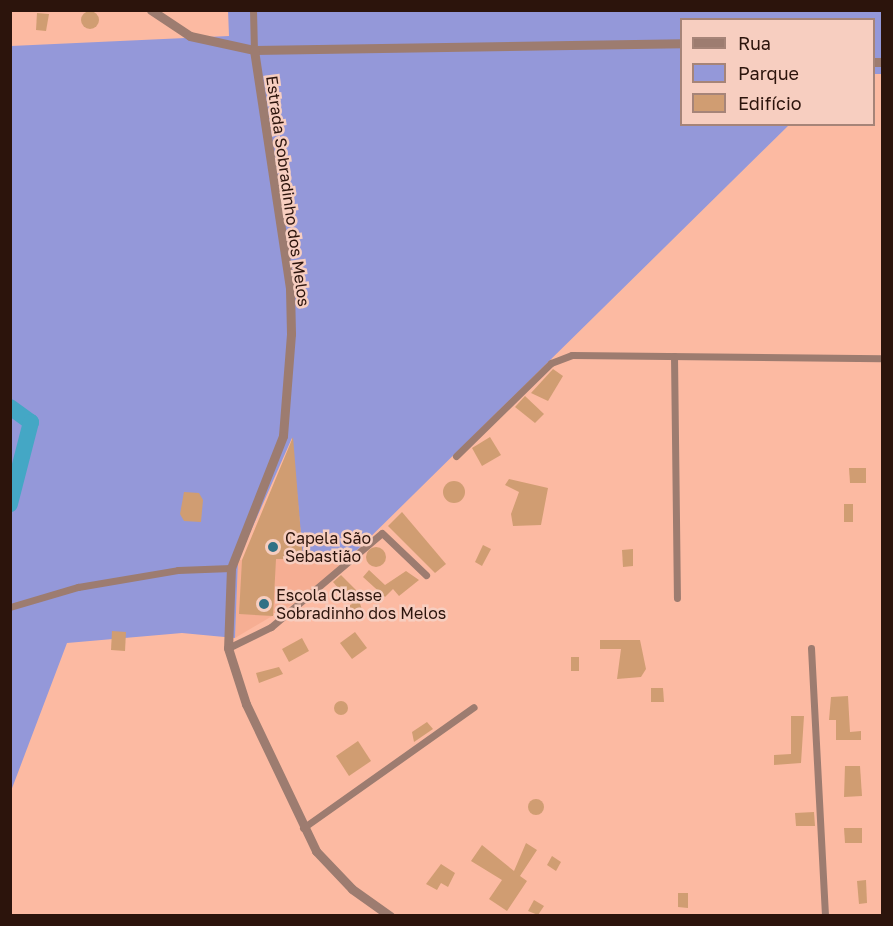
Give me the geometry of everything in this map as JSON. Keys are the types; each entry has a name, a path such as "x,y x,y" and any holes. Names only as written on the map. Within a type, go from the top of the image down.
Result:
{"street":[{"path":"151,10 190,36 254,50 680,43"},
{"path":"253,10 254,50"},
{"name":"Estrada Sobradinho dos Melos","path":"254,50 290,290 291,334 283,436 231,568 228,648 238,687 303,828 334,873 390,915"},
{"path":"456,456 551,363 572,355 882,358"},
{"path":"674,356 677,598"},
{"path":"228,648 271,627 382,533 426,575"},
{"path":"10,607 78,587 178,570 231,568"},
{"path":"811,648 825,915"},
{"path":"303,828 474,707"}],"shaded area":[{"name":"Escola Classe Sobradinho dos Melos","path":"350,557 306,596 235,638 238,560"}],"green space":[{"path":"228,10 882,11 882,74 875,74 875,18 680,18 680,126 788,126 350,557 303,559 292,438 238,560 235,638 182,633 67,643 11,791 11,46 229,36"}],"building":[{"path":"90,11 96,14 99,20 96,26 90,29 84,26 81,20 84,14"},
{"path":"37,13 49,14 46,31 36,30"},
{"path":"553,369 563,376 548,401 531,393"},
{"path":"525,396 544,414 535,423 515,407"},
{"path":"293,437 303,559 276,559 273,616 239,614 242,560"},
{"path":"490,437 501,455 482,466 472,448"},
{"path":"849,468 866,468 866,483 850,483"},
{"path":"509,479 548,488 541,525 513,526 511,514 519,492 505,485"},
{"path":"450,481 458,481 465,488 465,496 458,503 450,503 443,496 443,488"},
{"path":"184,492 199,493 203,500 201,522 184,521 180,514"},
{"path":"844,504 853,504 853,522 844,522"},
{"path":"402,512 446,564 435,573 388,526"},
{"path":"483,545 491,549 482,566 475,562"},
{"path":"376,547 383,550 386,557 383,564 376,567 369,564 366,557 369,550"},
{"path":"633,549 633,566 623,567 622,550"},
{"path":"369,570 385,585 406,571 419,580 399,596 393,589 385,597 363,577"},
{"path":"341,575 356,590 362,610 343,621 338,612 352,604 333,582"},
{"path":"112,631 126,632 125,651 111,650"},
{"path":"355,632 367,648 352,659 340,643"},
{"path":"302,638 309,651 289,662 282,649"},
{"path":"600,640 640,640 646,669 641,677 617,679 621,649 600,649"},
{"path":"571,657 579,657 579,671 571,671"},
{"path":"279,667 283,674 259,683 256,673"},
{"path":"651,688 663,688 664,702 651,702"},
{"path":"848,696 850,732 861,731 861,740 836,740 836,720 829,720 831,697"},
{"path":"341,701 346,703 348,708 346,713 341,715 336,713 334,708 336,703"},
{"path":"791,716 804,716 801,763 774,765 774,755 791,754"},
{"path":"427,722 433,729 414,742 412,732"},
{"path":"358,741 371,761 349,776 336,756"},
{"path":"845,766 860,766 862,796 844,797"},
{"path":"533,799 539,799 544,807 542,813 533,815 528,810 528,804"},
{"path":"814,812 815,826 796,826 795,813"},
{"path":"844,828 862,828 862,843 845,843"},
{"path":"526,843 537,850 520,876 527,881 507,911 489,899 502,880 471,861 482,845 514,871"},
{"path":"552,856 561,862 556,871 547,865"},
{"path":"441,864 455,873 448,887 441,883 437,890 426,884"},
{"path":"866,880 867,903 859,904 857,881"},
{"path":"678,893 688,893 688,908 678,907"},
{"path":"534,900 544,906 538,915 528,911"}],"waterway":[{"path":"10,407 31,422 10,504"}],"place":[{"name":"Capela São Sebastião","path":"273,547"},
{"name":"Escola Classe Sobradinho dos Melos","path":"264,604"}]}
